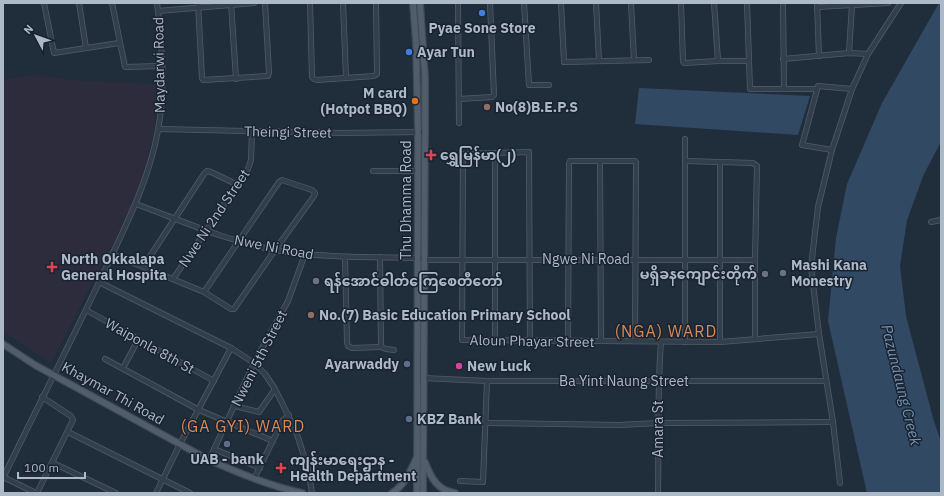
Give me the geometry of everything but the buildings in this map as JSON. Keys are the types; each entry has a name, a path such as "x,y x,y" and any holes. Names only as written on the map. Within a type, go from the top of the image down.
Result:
{"main road":[{"name":"Thu Dhamma Road","path":"413,3 416,43 418,132 420,458 424,493"},
{"name":"Thu Dhamma Road","path":"416,493 420,458 425,260 424,77 420,3"},
{"name":"Khaymar Thi Road","path":"3,344 35,364 209,460 254,479 302,493"},
{"path":"392,493 398,490 420,458 430,476 439,486 455,493"}],"street":[{"path":"44,3 53,52 119,43"},
{"path":"79,3 86,48"},
{"path":"112,3 125,67 162,66"},
{"name":"Maydarwi Road","path":"3,477 86,310 136,204 152,161 161,108 162,66 157,3"},
{"path":"158,11 198,5 254,3"},
{"path":"198,5 203,80 264,78 268,76 265,3"},
{"path":"310,3 312,77 314,79 346,78 377,74 376,3"},
{"path":"343,3 346,78"},
{"path":"458,3 459,123"},
{"path":"459,99 493,97 490,3"},
{"path":"524,3 529,85 549,85"},
{"path":"561,3 564,62 649,60"},
{"path":"596,3 599,61"},
{"path":"631,3 634,60"},
{"path":"680,3 682,62 749,61"},
{"path":"714,3 718,62"},
{"path":"747,3 750,89 817,89"},
{"path":"783,3 784,88"},
{"path":"818,56 817,5 888,3"},
{"path":"840,482 811,267 818,207 832,150 852,89 868,54 901,3"},
{"path":"231,4 236,79"},
{"path":"849,53 852,5"},
{"path":"783,59 849,53 868,54"},
{"path":"832,150 802,145 817,89 819,85 852,89"},
{"name":"Theingi Street","path":"158,129 340,133 425,132"},
{"name":"Nwe Ni 2nd Street","path":"173,279 248,169 251,160 252,131"},
{"path":"685,139 685,342"},
{"path":"462,259 462,154 529,152 530,340"},
{"path":"495,153 495,340"},
{"path":"600,161 601,341"},
{"path":"568,341 569,162 636,161 635,342"},
{"path":"686,161 753,163 757,166 755,339"},
{"path":"720,162 720,342"},
{"path":"143,267 174,218 207,171 238,185"},
{"path":"373,171 418,171"},
{"path":"112,254 204,292 234,309 315,193 312,190 282,180 204,292"},
{"name":"Nwe Ni Road","path":"136,204 239,241 275,250 345,258 418,258"},
{"path":"931,222 941,220"},
{"name":"Nweni 5th Street","path":"209,460 254,363 288,301 305,254"},
{"path":"380,257 381,347"},
{"path":"345,258 348,346 352,348 381,347 386,350 394,350"},
{"name":"Ngwe Ni Road","path":"418,258 425,260 755,260"},
{"name":"Aloun Phayar Street","path":"462,259 462,340 720,342 819,334"},
{"path":"99,282 231,348 254,363 265,374 275,389 294,427 308,468 312,493"},
{"name":"Waiponla 8th St","path":"86,310 214,381"},
{"path":"123,368 138,340"},
{"name":"Amara St","path":"658,493 658,381 661,342"},
{"path":"156,493 231,348"},
{"path":"105,359 199,410 273,441"},
{"name":"Ba Yint Naung Street","path":"423,378 487,381 826,381"},
{"path":"460,481 483,482 487,381"},
{"path":"235,406 259,412 275,389"},
{"path":"3,477 37,493 68,432 73,420 71,416 42,397"},
{"path":"254,479 281,424 288,415"},
{"path":"486,423 619,425 659,423 833,422"},
{"path":"281,424 294,427"},
{"path":"68,432 190,493"},
{"path":"214,450 260,468"},
{"path":"53,462 116,493"}],"shaded area":[{"name":"North Okkalapa General Hospita","path":"34,75 74,80 157,84 157,109 154,130 148,159 135,201 51,363 3,332 3,79"}],"water":[{"name":"Pazundaung Creek","path":"939,3 941,3 941,142 924,174 907,220 900,266 906,316 933,418 941,442 941,493 867,493 828,321 836,238 847,184 882,103"},
{"path":"639,88 810,96 798,135 635,124"}],"place":[{"name":"Pyae Sone Store","path":"482,13"},
{"name":"Ayar Tun","path":"409,52"},
{"name":"M card (Hotpot BBQ)","path":"415,101"},
{"name":"No(8)B.E.P.S","path":"487,107"},
{"name":"ရွှေမြန်မာ(၂)","path":"431,155"},
{"name":"North Okkalapa General Hospita","path":"52,267"},
{"name":"Mashi Kana Monestry","path":"783,273"},
{"name":"မရှိခနကျောင်းတိုက်","path":"765,274"},
{"name":"ရန်အောင်ဓါတ်ကြေစေတီတော်","path":"316,281"},
{"name":"No.(7) Basic Education Primary School","path":"311,315"},
{"name":"Ayarwaddy","path":"407,364"},
{"name":"New Luck","path":"459,366"},
{"name":"KBZ Bank","path":"409,419"},
{"name":"UAB - bank","path":"227,444"},
{"name":"ကျန်းမာရေးဌာန - Health Department","path":"281,468"}],"district":[{"name":"(NGA) WARD","path":"666,331"},
{"name":"(GA GYI) WARD","path":"243,426"}]}
